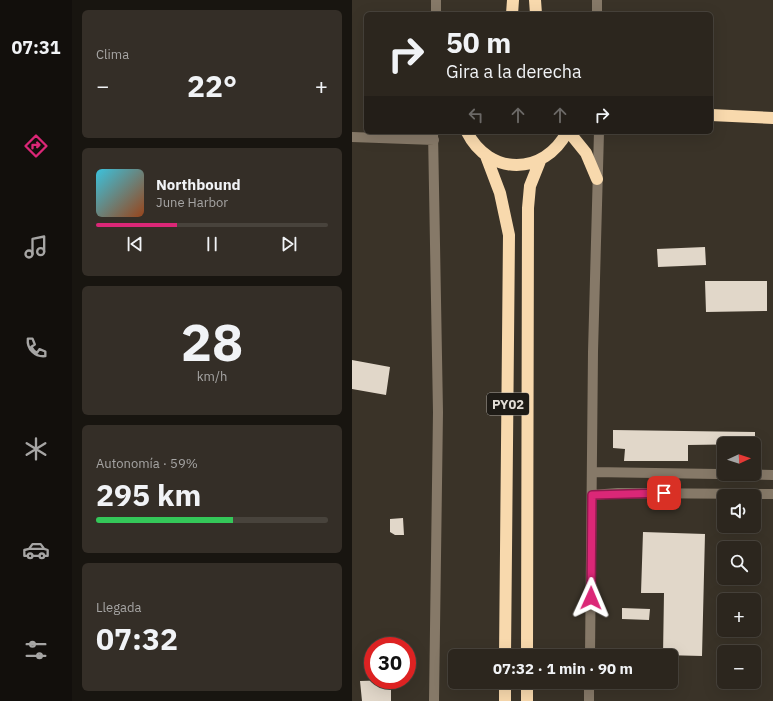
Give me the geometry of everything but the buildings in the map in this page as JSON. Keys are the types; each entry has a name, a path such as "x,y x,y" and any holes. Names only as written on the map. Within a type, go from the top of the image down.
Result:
{"highway":[{"path":"512,12 513,0"},
{"path":"535,0 536,12"},
{"path":"713,115 773,118"},
{"name":"PY02","path":"468,134 471,141 486,156 498,162 512,165 526,165 540,160 556,149 567,134"},
{"path":"570,134 586,153 597,179"},
{"name":"PY02","path":"486,156 500,193 509,235 505,649"},
{"name":"PY02","path":"527,649 528,208 530,186 540,160"},
{"path":"505,689 505,701"},
{"path":"527,689 527,701"}],"street":[{"path":"436,0 436,12"},
{"path":"597,0 597,12"},
{"path":"590,649 599,134"},
{"path":"352,137 434,136 438,412 434,701"},
{"path":"593,472 773,475"},
{"path":"592,495 618,493 773,494"},
{"path":"589,701 590,689"}],"route":[{"path":"591,598 592,495 618,493 664,493"}]}
